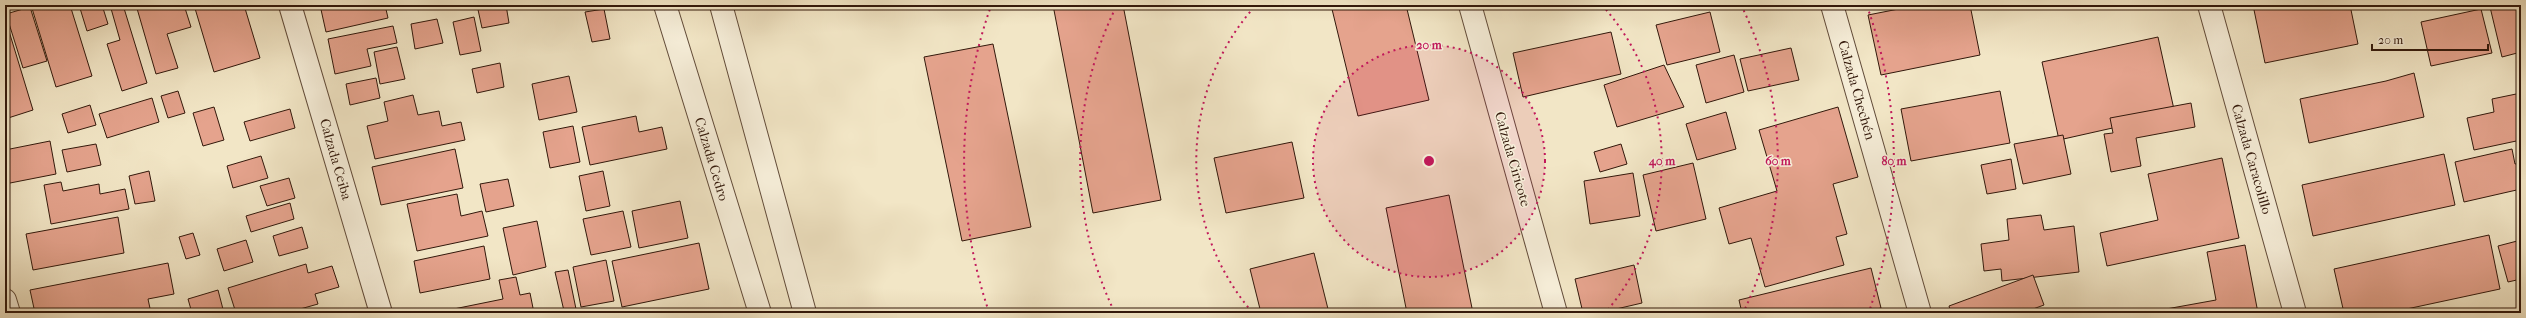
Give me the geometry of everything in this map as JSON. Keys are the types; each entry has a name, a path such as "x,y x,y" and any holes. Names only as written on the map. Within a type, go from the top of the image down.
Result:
{"street":[{"name":"Calzada Ceiba","path":"290,5 381,313"},
{"name":"Calzada Cedro","path":"665,5 760,313"},
{"path":"721,5 805,313"},
{"name":"Calzada Ciricote","path":"1470,5 1556,313"},
{"name":"Calzada Chechén","path":"1832,5 1920,313"},
{"name":"Calzada Caracolillo","path":"2209,5 2295,313"},
{"path":"5,300 9,313"}],"building":[{"path":"31,5 70,5 92,76 56,87"},
{"path":"79,5 102,5 108,24 87,31"},
{"path":"110,5 123,5 147,83 122,91 107,44 120,40"},
{"path":"136,5 184,5 191,27 167,34 178,68 156,74"},
{"path":"194,5 244,5 260,58 214,72"},
{"path":"320,5 385,5 388,18 326,32"},
{"path":"448,5 470,5 449,9"},
{"path":"477,5 506,5 509,23 482,28"},
{"path":"1053,5 1123,5 1161,200 1093,213"},
{"path":"1331,5 1406,5 1429,100 1358,116"},
{"path":"1919,5 1970,5 1980,55 1881,75 1868,15"},
{"path":"2253,5 2350,5 2358,44 2265,63"},
{"path":"2498,5 2521,5 2521,52 2502,57 2490,7"},
{"path":"30,7 47,61 23,68 6,14"},
{"path":"604,9 610,39 592,42 585,12"},
{"path":"2481,9 2492,53 2431,66 2421,22"},
{"path":"1710,12 1720,52 1667,65 1656,25"},
{"path":"474,17 481,51 460,55 453,22"},
{"path":"5,18 33,110 5,119"},
{"path":"437,19 443,43 415,49 411,24"},
{"path":"393,26 397,43 367,49 371,66 335,74 328,39"},
{"path":"1611,32 1621,74 1523,97 1513,53"},
{"path":"2158,37 2175,114 2059,140 2042,62"},
{"path":"993,44 1031,227 962,241 924,57"},
{"path":"397,47 405,79 380,84 374,52"},
{"path":"1791,48 1799,80 1748,91 1740,59"},
{"path":"1734,55 1744,92 1706,103 1696,65"},
{"path":"500,63 504,87 477,93 472,69"},
{"path":"1664,65 1684,107 1617,127 1604,85"},
{"path":"2414,73 2424,117 2309,143 2300,99 2386,81"},
{"path":"569,76 577,112 539,120 532,84"},
{"path":"376,78 380,98 350,105 346,84"},
{"path":"178,91 185,113 168,118 161,96"},
{"path":"2000,91 2010,143 1911,161 1901,109"},
{"path":"2521,93 2521,140 2474,150 2467,118 2494,112 2492,99"},
{"path":"413,95 418,115 439,111 442,126 461,122 465,140 375,159 367,126 388,121 384,102"},
{"path":"152,98 159,122 107,138 99,114"},
{"path":"2191,103 2195,127 2136,138 2141,166 2111,172 2104,134 2113,133 2110,118"},
{"path":"90,105 96,125 68,133 62,114"},
{"path":"214,107 224,140 203,146 193,113"},
{"path":"1838,107 1858,177 1833,184 1847,234 1836,237 1844,265 1765,287 1751,238 1729,244 1719,208 1777,191 1759,130"},
{"path":"290,109 295,128 250,141 244,122"},
{"path":"1726,112 1736,149 1697,160 1686,124"},
{"path":"636,116 639,132 662,127 667,149 590,165 582,127"},
{"path":"573,126 580,162 550,168 543,132"},
{"path":"2063,135 2071,174 2023,184 2014,144"},
{"path":"50,141 56,174 5,184 5,150"},
{"path":"1292,142 1304,198 1226,213 1214,158"},
{"path":"96,144 101,165 67,172 62,150"},
{"path":"1621,144 1627,164 1600,172 1594,152"},
{"path":"455,149 463,188 381,205 372,167"},
{"path":"2512,149 2515,164 2521,163 2521,189 2464,202 2455,162"},
{"path":"2444,154 2455,205 2313,236 2302,185"},
{"path":"261,156 268,178 233,188 227,166"},
{"path":"2222,158 2239,238 2107,266 2100,233 2158,220 2148,174"},
{"path":"2011,159 2016,189 1987,194 1981,165"},
{"path":"1693,163 1706,219 1656,231 1643,175"},
{"path":"149,171 155,201 135,204 129,176"},
{"path":"603,171 610,206 586,211 579,176"},
{"path":"1633,173 1640,216 1590,224 1584,181"},
{"path":"289,178 295,198 267,206 260,186"},
{"path":"508,179 514,206 486,212 480,184"},
{"path":"61,182 63,191 99,184 100,194 125,189 129,209 51,224 44,185"},
{"path":"457,194 461,216 482,211 488,236 417,251 407,204"},
{"path":"1449,195 1473,313 1407,313 1386,208"},
{"path":"680,201 688,238 639,248 632,211"},
{"path":"290,203 294,219 251,232 246,216"},
{"path":"623,211 631,247 591,255 583,219"},
{"path":"2041,215 2044,230 2074,226 2079,272 2002,281 2001,269 1984,271 1981,244 2009,240 2007,219"},
{"path":"118,217 124,253 33,270 26,234"},
{"path":"537,221 546,267 513,275 503,228"},
{"path":"302,227 308,248 279,256 273,236"},
{"path":"193,233 200,255 186,259 179,237"},
{"path":"2489,235 2500,289 2388,313 2344,313 2334,269"},
{"path":"246,240 253,262 224,271 217,249"},
{"path":"2521,240 2521,279 2508,282 2498,246"},
{"path":"699,243 709,289 622,307 612,261"},
{"path":"2245,245 2258,313 2144,313 2216,300 2207,252"},
{"path":"484,246 490,279 420,293 414,261"},
{"path":"1314,253 1329,313 1261,313 1250,269"},
{"path":"606,260 614,301 581,307 573,267"},
{"path":"168,263 174,294 148,299 151,313 35,313 30,290"},
{"path":"306,264 308,273 332,266 339,287 315,294 318,304 286,313 236,313 228,288"},
{"path":"1634,265 1642,303 1599,313 1583,313 1575,279"},
{"path":"1871,268 1881,308 1860,313 1742,313 1739,300"},
{"path":"568,270 576,309 564,311 555,272"},
{"path":"2033,275 2044,305 2022,313 1951,313 1949,306"},
{"path":"516,277 520,295 530,293 534,313 434,313 503,299 499,280"},
{"path":"218,290 224,313 192,313 188,299"}]}
